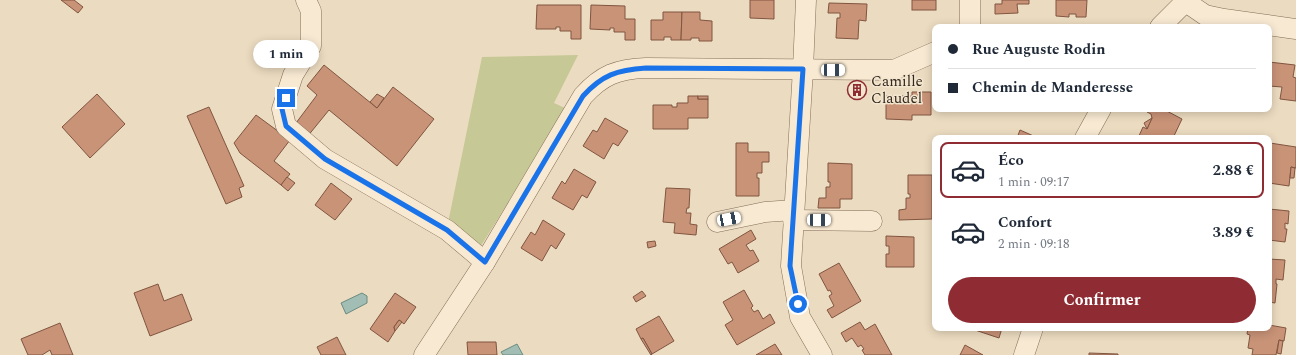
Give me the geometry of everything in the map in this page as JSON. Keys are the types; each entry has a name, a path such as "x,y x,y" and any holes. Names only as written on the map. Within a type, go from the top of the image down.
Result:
{"street":[{"path":"306,0 311,11 311,46 290,82 282,109 286,126 325,159 447,230 485,262"},
{"path":"806,0 790,266 800,317 822,355"},
{"path":"970,0 970,24"},
{"path":"1163,24 1186,1 1205,15 1257,24"},
{"path":"1272,26 1296,30"},
{"path":"424,355 485,262 583,96 593,85 611,74 626,69 646,68 894,70 932,53"},
{"path":"1088,135 1100,112"},
{"path":"717,222 765,212 872,221"},
{"path":"1024,355 1032,331"}],"green space":[{"path":"578,55 554,103 567,109 472,260 448,223 482,57"}],"water":[{"path":"362,293 367,296 367,303 346,314 341,303"},
{"path":"517,344 523,355 503,355 501,352"}],"building":[{"path":"61,0 74,0 83,7 78,13"},
{"path":"750,0 774,0 774,19 750,18"},
{"path":"912,0 936,0 936,10 912,10"},
{"path":"1002,0 1029,0 1029,4 1017,4 1018,13 995,14 995,4 1002,4"},
{"path":"1056,0 1087,0 1086,17 1076,17 1076,14 1069,14 1069,17 1056,16"},
{"path":"829,3 867,4 866,21 859,20 858,39 836,38 837,18 840,18 840,13 828,13"},
{"path":"537,5 581,5 581,39 571,39 571,31 560,31 560,27 556,27 556,29 536,29"},
{"path":"591,5 625,6 625,19 635,19 635,40 625,40 625,32 614,32 614,28 610,28 610,30 590,29"},
{"path":"663,12 682,12 681,40 671,40 671,37 664,37 664,40 651,40 651,20 663,20"},
{"path":"682,12 700,12 700,20 712,21 712,41 699,41 699,38 681,40"},
{"path":"1272,62 1295,65 1293,77 1296,78 1296,101 1280,99 1282,87 1272,86"},
{"path":"324,65 377,108 393,87 434,119 397,166 329,110 307,137 293,127 317,95 307,86"},
{"name":"Camille Claudel","path":"852,87 863,87 862,93 852,93"},
{"path":"912,92 931,92 931,115 912,115 912,120 886,119 886,96 912,96"},
{"path":"97,94 125,124 90,158 62,127"},
{"path":"377,94 384,98 377,108 370,102"},
{"path":"688,96 698,96 698,99 708,99 708,118 688,118 688,129 653,129 653,105 672,105 672,107 677,107 677,103 688,103"},
{"path":"698,96 708,96 708,99 698,99"},
{"path":"209,107 244,186 239,188 242,197 226,204 187,116"},
{"path":"1147,112 1169,112 1182,119 1174,135 1139,135 1143,127 1147,129 1152,118 1151,114"},
{"path":"256,115 290,140 274,161 290,174 281,185 240,153 234,143"},
{"path":"605,118 628,131 618,146 613,143 604,159 583,146 593,130 597,132"},
{"path":"1152,118 1147,129 1144,123"},
{"path":"1020,130 1031,135 1018,135"},
{"path":"736,143 748,143 748,152 769,152 769,162 762,162 762,173 757,173 757,178 759,178 759,196 736,196"},
{"path":"1272,143 1296,147 1296,168 1291,167 1289,186 1272,183"},
{"path":"828,163 852,164 852,199 840,199 840,208 818,208 819,198 826,198 826,187 830,187 830,182 828,182"},
{"path":"1291,167 1295,168 1294,178 1290,178"},
{"path":"574,169 596,182 587,198 582,195 573,210 552,198 562,181 565,184"},
{"path":"908,175 932,175 932,219 899,220 899,210 906,209 906,198 910,198 910,194 908,194"},
{"path":"287,177 295,183 288,191 281,185"},
{"path":"331,183 352,199 335,220 315,205"},
{"path":"666,188 690,189 689,208 687,208 686,213 691,213 690,224 697,225 696,235 674,233 675,223 663,222"},
{"path":"1272,209 1289,211 1288,224 1285,223 1285,229 1287,229 1285,242 1272,240"},
{"path":"543,220 565,234 556,249 551,245 542,261 521,248 531,232 535,235"},
{"path":"751,230 756,239 746,245 750,251 753,250 759,261 738,273 732,262 728,264 719,249"},
{"path":"886,236 914,237 914,267 886,267 886,254 889,254 889,246 886,246"},
{"path":"655,241 656,246 648,248 647,242"},
{"path":"1272,259 1285,260 1283,280 1276,279 1277,284 1275,303 1272,302"},
{"path":"839,263 861,301 832,318 827,310 834,306 829,296 832,294 830,290 828,291 819,274"},
{"path":"158,284 164,301 182,294 192,320 150,336 134,293"},
{"path":"744,290 753,306 751,308 754,312 758,310 763,319 770,314 775,323 737,345 725,325 733,320 723,302"},
{"path":"642,291 646,296 636,302 633,297"},
{"path":"395,293 416,307 404,324 399,320 394,327 395,331 388,342 370,329"},
{"path":"659,316 674,341 652,354 636,329"},
{"path":"399,320 402,322 395,331 394,327"},
{"path":"860,322 865,330 875,324 892,355 865,355 862,350 864,349 861,345 858,347 852,338 846,342 841,333"},
{"path":"60,323 73,355 52,355 50,350 42,355 28,355 21,339"},
{"path":"1272,326 1286,328 1284,341 1279,340 1276,355 1252,355 1253,349 1248,348 1250,335 1247,334 1248,331 1272,331"},
{"path":"978,331 1001,331 999,338"},
{"path":"337,337 346,355 321,355 317,347"},
{"path":"643,338 652,354 651,355 641,339"},
{"path":"1279,340 1283,341 1281,354 1277,353"},
{"path":"467,342 496,342 497,355 468,355"},
{"path":"775,344 782,355 756,355"},
{"path":"965,345 983,355 960,355"},
{"path":"1089,353 1118,354 1118,355 1089,355"}],"place":[{"name":"Camille Claudel","path":"857,90"}],"route":[{"path":"286,98 282,109 286,126 325,159 447,230 485,262 583,96 593,85 611,74 626,69 646,68 803,69 790,266 798,304"}]}
